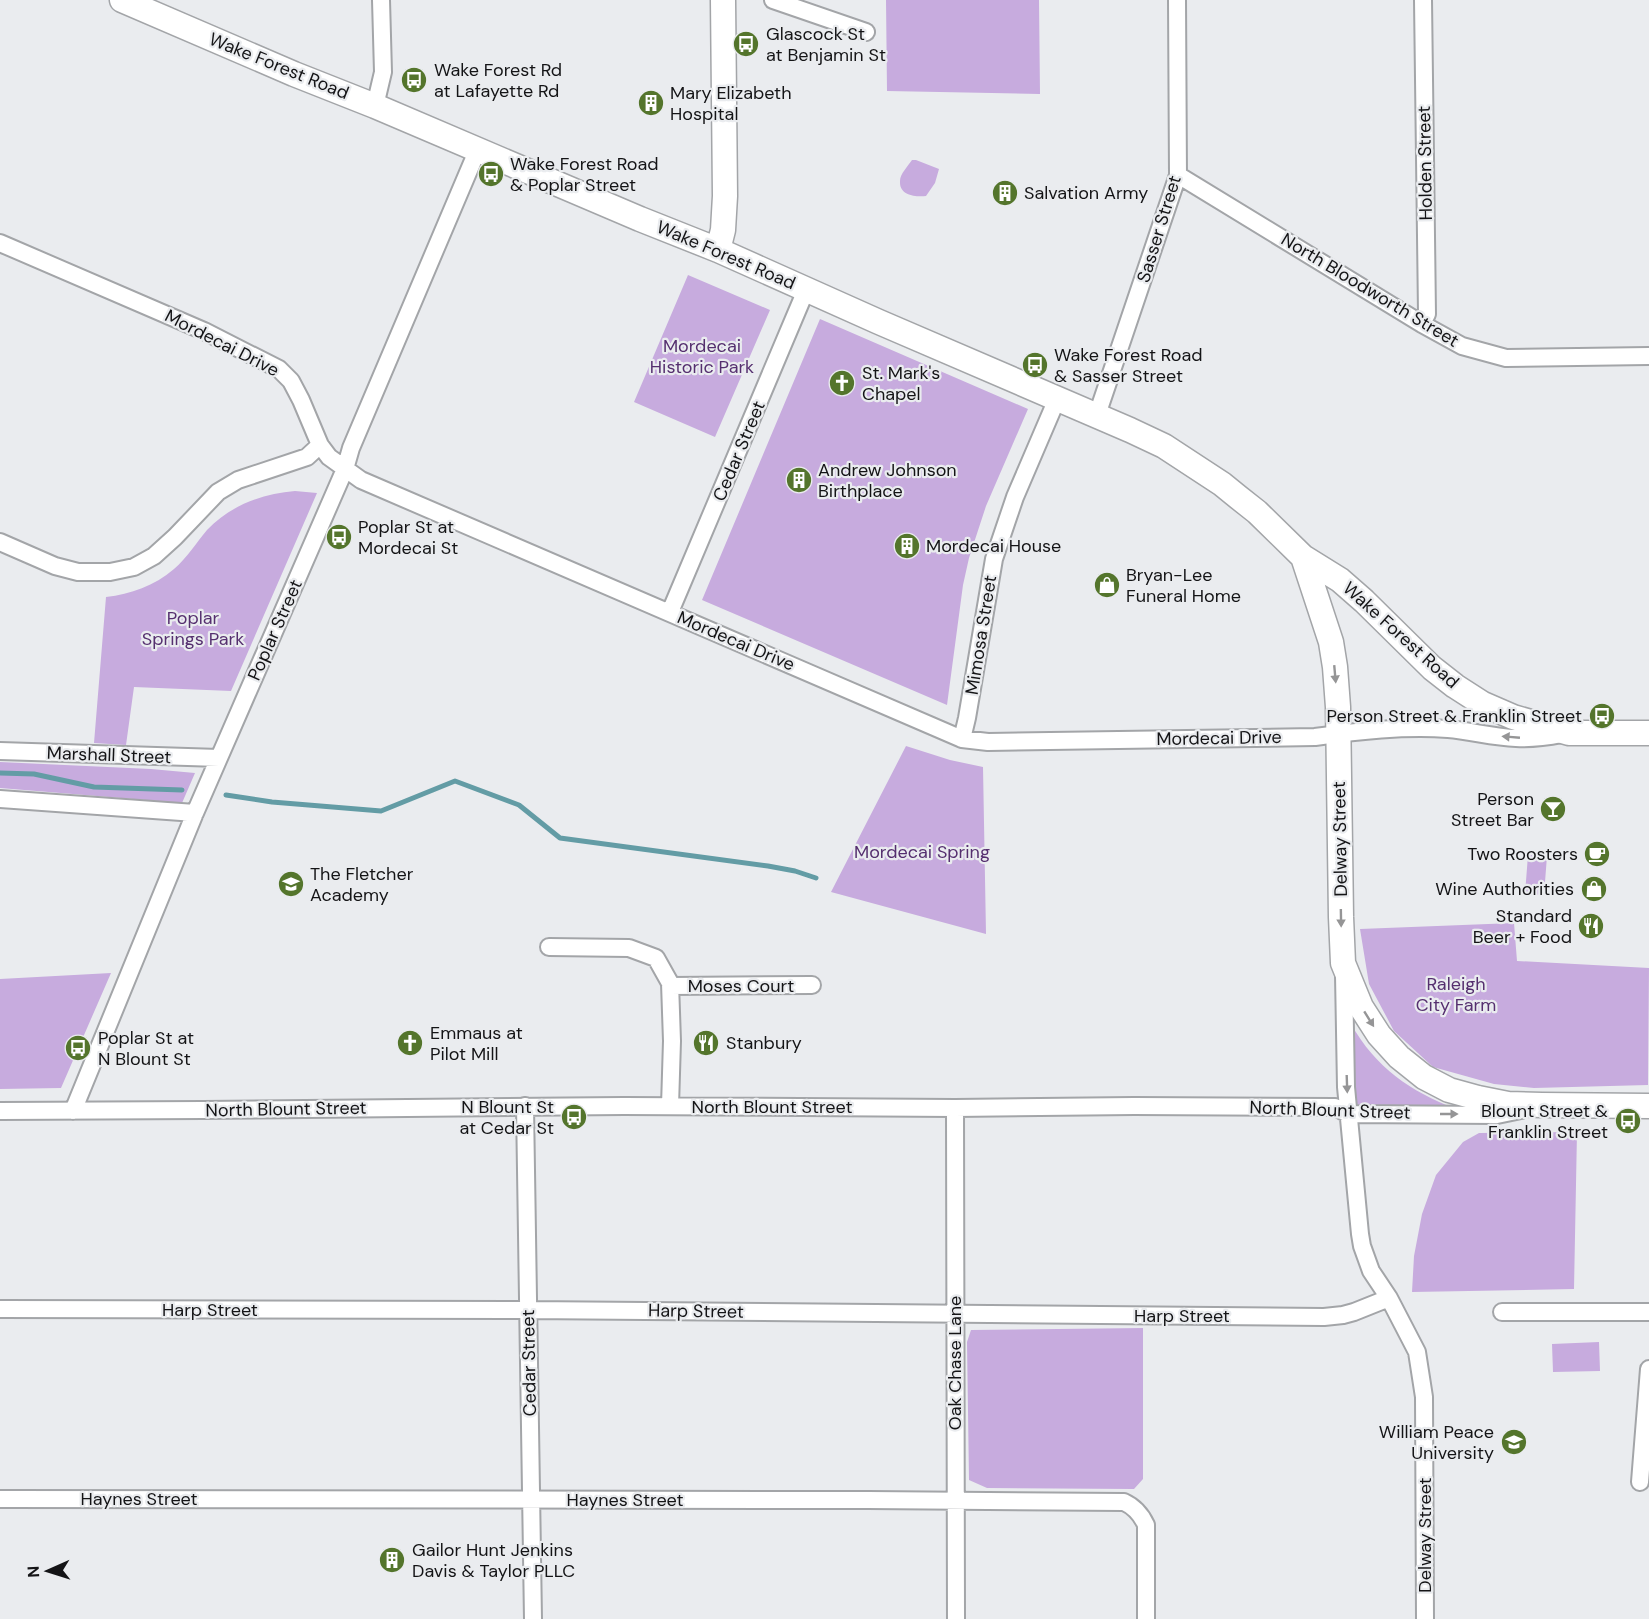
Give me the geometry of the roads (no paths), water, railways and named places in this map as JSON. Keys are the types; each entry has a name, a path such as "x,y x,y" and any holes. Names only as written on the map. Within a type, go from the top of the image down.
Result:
{"main road":[{"name":"Wake Forest Road","path":"122,0 718,250 1164,446 1222,484 1257,512 1303,557 1340,580 1364,601 1424,661 1455,686 1483,704 1513,717 1569,733 1649,733"},
{"path":"718,250 723,230 724,196 723,0"},
{"name":"Wake Forest Road","path":"1303,557 1331,642 1338,707 1338,733"},
{"name":"Delway Street","path":"1338,733 1342,954"},
{"name":"North Blount Street","path":"1342,954 1361,1007 1379,1035 1399,1057 1424,1077 1449,1090 1508,1104 1649,1106"}],"street":[{"path":"375,106 383,72 381,0"},
{"path":"773,0 867,32"},
{"name":"Sasser Street","path":"1097,415 1178,175 1177,0"},
{"name":"Holden Street","path":"1422,324 1427,314 1423,0"},
{"name":"Poplar Street","path":"73,1111 195,813 345,469 351,448 478,149"},
{"name":"North Bloodworth Street","path":"1178,175 1462,346 1506,358 1649,356"},
{"name":"Mordecai Drive","path":"0,243 204,331 279,369 291,381 301,399 320,445 329,457 361,480 962,739 988,742 1315,737 1361,730 1412,728 1450,729 1515,738 1541,738 1569,733"},
{"name":"Cedar Street","path":"670,612 806,290"},
{"name":"Mimosa Street","path":"962,739 994,559 1015,497 1057,399"},
{"path":"0,542 55,566 78,572 110,572 134,567 154,556 218,492 238,480 307,457 320,445"},
{"name":"Marshall Street","path":"0,751 219,758"},
{"path":"0,799 195,813"},
{"path":"549,947 629,948 656,958 670,983 672,1041 670,1106"},
{"name":"Delway Street","path":"1342,954 1348,1114 1362,1246 1371,1271 1389,1298 1417,1352 1424,1396 1425,1619"},
{"name":"Moses Court","path":"670,986 812,986"},
{"name":"North Blount Street","path":"0,1111 525,1106 1335,1107 1348,1114 1497,1115 1542,1105"},
{"name":"Cedar Street","path":"525,1106 533,1619"},
{"name":"Oak Chase Lane","path":"955,1108 956,1619"},
{"name":"Harp Street","path":"0,1309 528,1310 1324,1317 1354,1312 1389,1298"},
{"path":"1502,1312 1649,1312"},
{"path":"1640,1482 1649,1369"},
{"name":"Haynes Street","path":"0,1499 1124,1502 1133,1506 1141,1515 1146,1526 1146,1619"}],"waterway":[{"path":"0,773 34,774 94,787 182,790"},
{"path":"226,795 272,802 381,811 455,781 519,805 560,838 768,866 816,878"}],"place":[{"name":"Glascock St at Benjamin St","path":"746,44"},
{"name":"Wake Forest Rd at Lafayette Rd","path":"414,80"},
{"name":"Mary Elizabeth Hospital","path":"651,103"},
{"name":"Wake Forest Road & Poplar Street","path":"491,174"},
{"name":"Salvation Army","path":"1005,193"},
{"name":"Wake Forest Road & Sasser Street","path":"1035,365"},
{"name":"St. Mark's Chapel","path":"842,383"},
{"name":"Andrew Johnson Birthplace","path":"799,480"},
{"name":"Poplar St at Mordecai St","path":"339,537"},
{"name":"Mordecai House","path":"907,546"},
{"name":"Bryan-Lee Funeral Home","path":"1107,585"},
{"name":"Person Street & Franklin Street","path":"1602,716"},
{"name":"Person Street Bar","path":"1553,809"},
{"name":"Two Roosters","path":"1597,854"},
{"name":"The Fletcher Academy","path":"291,884"},
{"name":"Wine Authorities","path":"1594,889"},
{"name":"Standard Beer + Food","path":"1591,926"},
{"name":"Emmaus at Pilot Mill","path":"410,1043"},
{"name":"Stanbury","path":"706,1043"},
{"name":"Poplar St at N Blount St","path":"78,1048"},
{"name":"N Blount St at Cedar St","path":"574,1117"},
{"name":"Blount Street & Franklin Street","path":"1628,1121"},
{"name":"William Peace University","path":"1514,1442"},
{"name":"Gailor Hunt Jenkins Davis & Taylor PLLC","path":"392,1560"}],"park label":[{"name":"Mordecai Historic Park","path":"702,356"},
{"name":"Poplar Springs Park","path":"193,628"},
{"name":"Mordecai Spring","path":"922,852"},
{"name":"Raleigh City Farm","path":"1456,994"}]}
